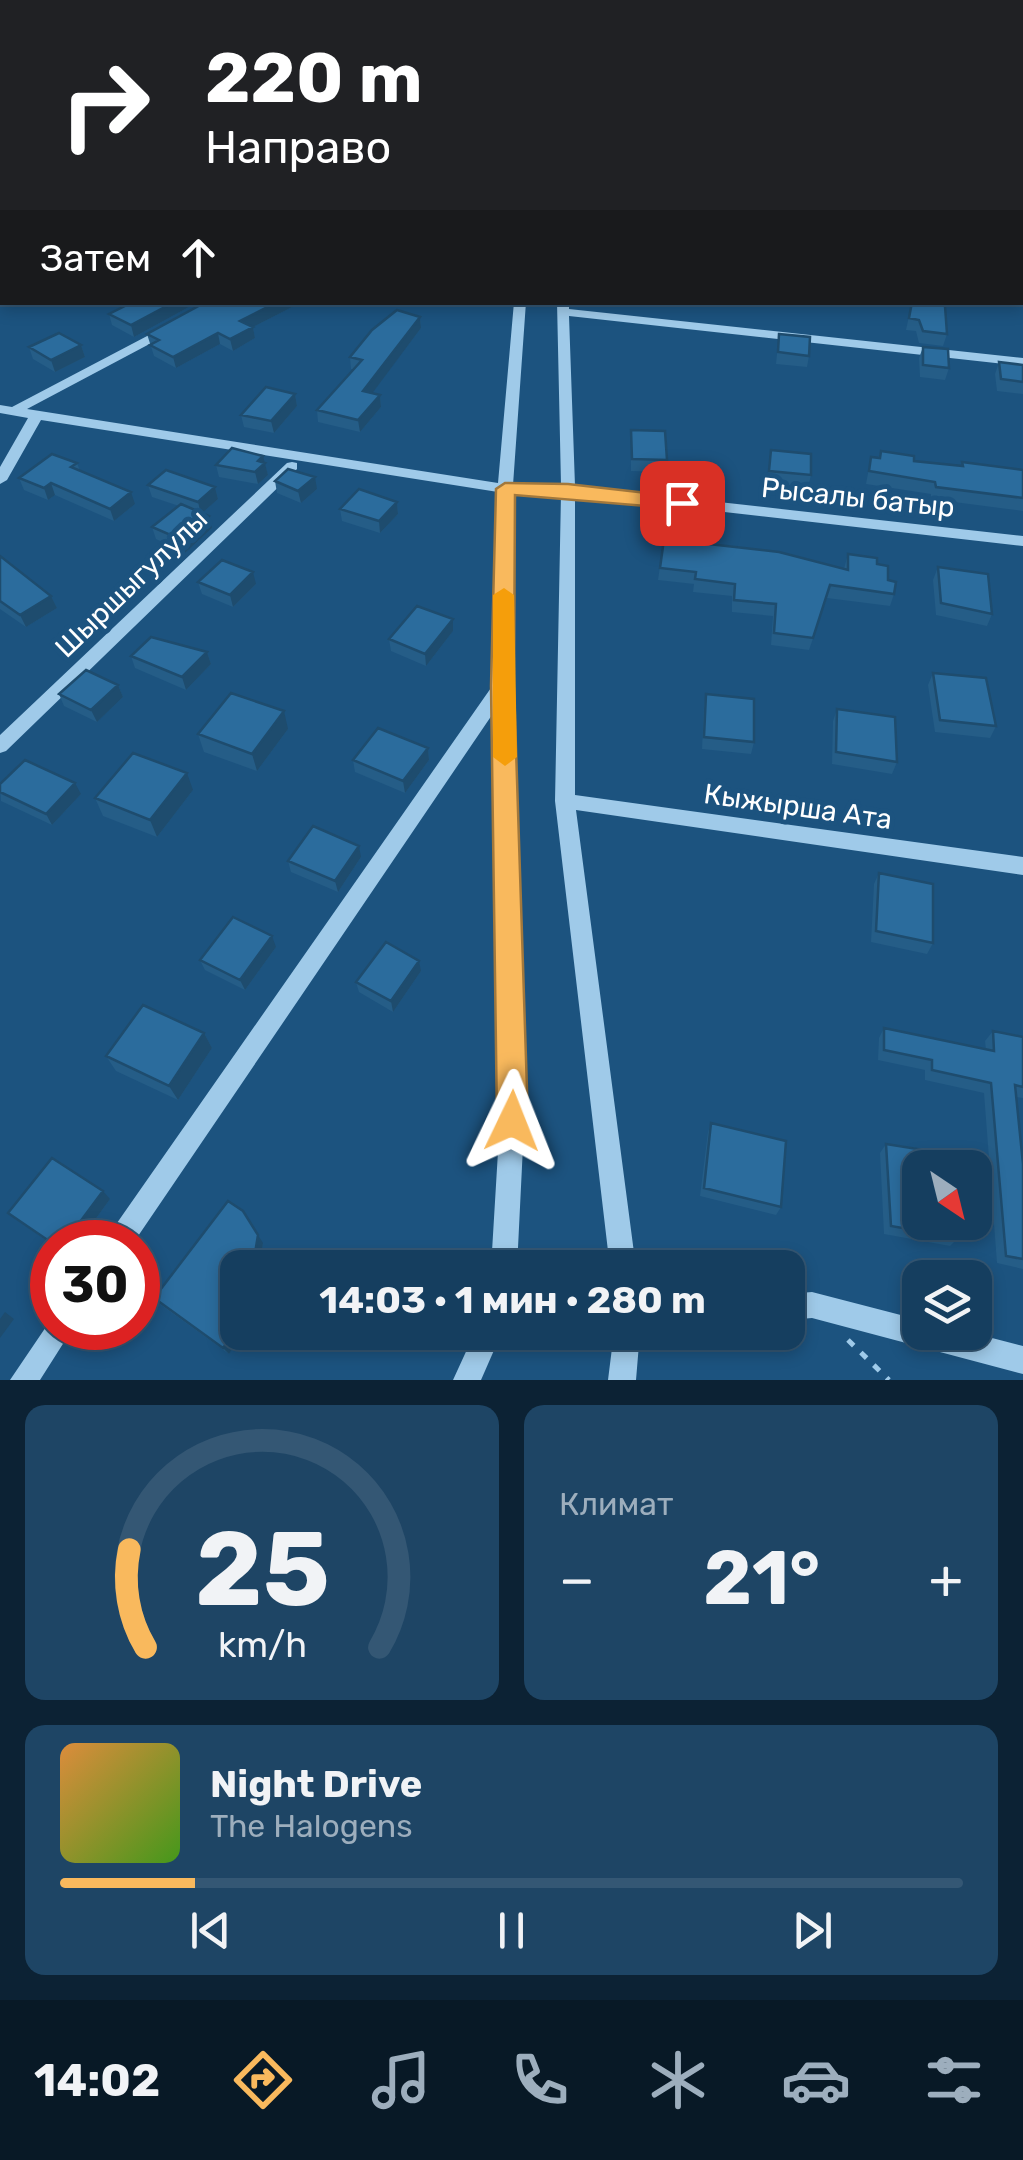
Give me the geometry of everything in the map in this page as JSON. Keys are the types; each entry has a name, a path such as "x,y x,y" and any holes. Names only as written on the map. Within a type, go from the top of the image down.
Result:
{"street":[{"path":"505,1250 514,1084 502,686 505,489 520,305"},
{"path":"621,1250 565,800 568,490 563,307 1023,362"},
{"path":"6,410 183,321"},
{"name":"Рысалы батыр","path":"6,410 505,489 568,490 1023,541"},
{"path":"0,480 37,414"},
{"name":"Шыршыгулулы","path":"0,746 300,458"},
{"path":"134,1220 502,686"},
{"name":"Кыжырша Ата","path":"565,800 1023,866"},
{"path":"805,1307 1023,1360"},
{"path":"24,1380 45,1350"},
{"path":"466,1380 480,1350"},
{"path":"622,1380 625,1350"}],"path":[{"path":"805,1310 890,1380"}],"building":[{"path":"127,305 168,305 131,325 109,314"},
{"path":"200,305 271,305 240,321 253,327 230,339 218,333 173,357 150,345 159,340 147,334"},
{"path":"911,305 945,306 947,334 923,331 919,320 909,318"},
{"path":"397,310 420,317 363,391 380,395 358,420 317,410 362,360 350,357 372,330"},
{"path":"59,333 81,345 51,360 29,347"},
{"path":"779,334 810,337 809,356 778,352"},
{"path":"923,347 948,349 949,368 923,365"},
{"path":"999,362 1023,365 1023,382 1001,379"},
{"path":"266,387 295,394 271,421 241,415"},
{"path":"631,430 665,431 667,460 632,459"},
{"path":"232,448 263,456 258,461 265,463 255,472 216,465"},
{"path":"771,450 811,454 811,475 769,471"},
{"path":"881,451 914,456 914,461 1023,470 1023,498 936,487 935,482 869,471 871,457 880,458"},
{"path":"52,454 77,463 71,467 131,492 110,509 51,483 44,488 19,478"},
{"path":"288,469 315,477 298,491 275,481"},
{"path":"166,470 215,487 198,502 148,485"},
{"path":"359,489 397,502 379,521 340,509"},
{"path":"181,504 209,516 182,540 152,527"},
{"path":"664,539 779,552 848,570 848,554 877,558 877,564 888,566 888,580 896,582 894,594 830,585 813,638 774,633 776,604 734,600 735,584 695,579 696,572 660,568"},
{"path":"0,556 51,596 20,615 0,601"},
{"path":"222,560 253,572 230,595 198,582"},
{"path":"938,567 988,574 992,614 941,603"},
{"path":"417,606 453,619 425,654 389,639"},
{"path":"151,637 207,652 182,677 131,656"},
{"path":"86,670 118,685 91,710 59,694"},
{"path":"933,673 986,678 996,726 940,720"},
{"path":"231,693 284,711 252,754 198,734"},
{"path":"706,694 754,699 754,742 704,737"},
{"path":"837,709 895,717 897,762 836,752"},
{"path":"378,728 428,748 403,781 353,760"},
{"path":"133,753 187,773 150,820 95,798"},
{"path":"25,760 75,783 46,814 0,792 0,784"},
{"path":"313,826 359,846 335,881 288,861"},
{"path":"879,873 933,884 933,943 876,931"},
{"path":"233,917 272,936 240,980 200,960"},
{"path":"386,942 419,961 391,1001 356,982"},
{"path":"143,1005 204,1033 169,1086 106,1056"},
{"path":"884,1028 994,1051 993,1031 1023,1037 1023,1087 1015,1085 1023,1164 1023,1259 1006,1256 991,1083 932,1070 932,1060 884,1050"},
{"path":"711,1123 786,1141 781,1207 704,1188"},
{"path":"886,1144 924,1150 902,1150 902,1228 891,1226"},
{"path":"52,1158 103,1191 81,1220 30,1220 30,1228 8,1213"},
{"path":"228,1201 243,1211 258,1235 256,1250 220,1250 220,1346 160,1302 160,1290"}],"slow traffic":[{"path":"504,595 505,757"}],"route":[{"path":"512,1121 510,883 502,686 505,489 568,490 682,503"}]}
